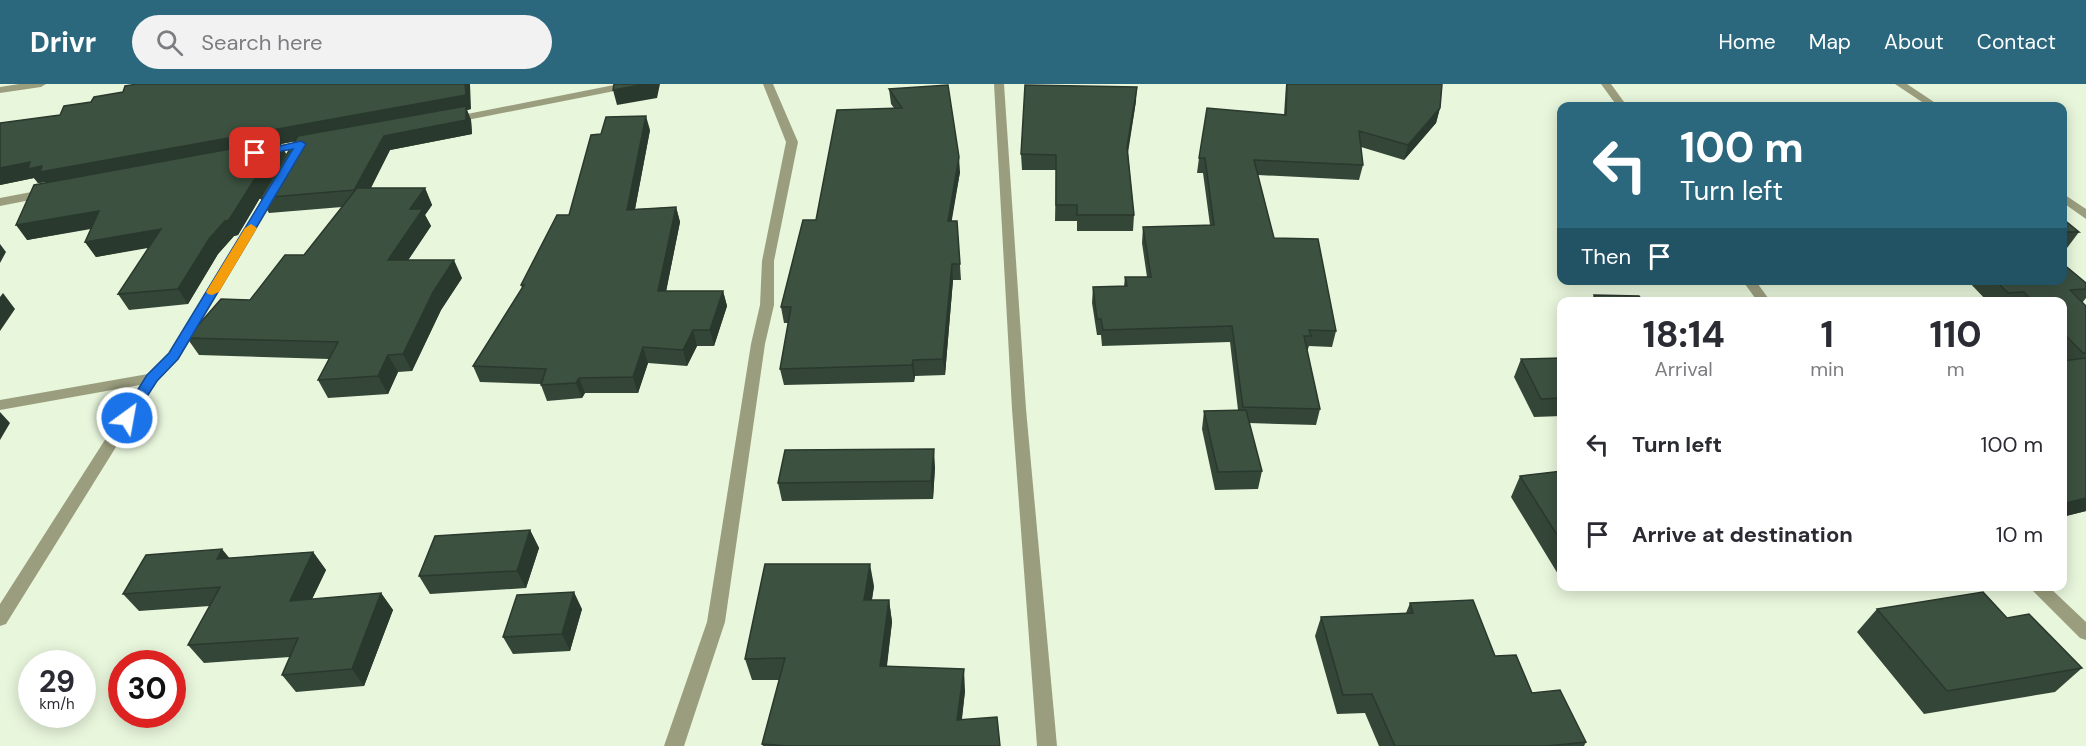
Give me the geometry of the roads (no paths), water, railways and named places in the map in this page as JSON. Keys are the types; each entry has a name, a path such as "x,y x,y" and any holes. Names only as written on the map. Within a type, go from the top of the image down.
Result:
{"street":[{"path":"0,90 40,84"},
{"path":"437,123 635,84"},
{"path":"674,746 716,622 758,344 767,305 768,261 792,142 768,84"},
{"path":"999,84 1019,409 1047,746"},
{"path":"1606,84 1619,102"},
{"path":"1900,84 1929,102"},
{"path":"255,153 324,141"},
{"path":"0,619 152,378 174,356 301,144"},
{"path":"0,202 58,190"},
{"path":"2067,199 2084,211"},
{"path":"1752,285 1761,297"},
{"path":"0,405 152,378"},
{"path":"2041,591 2086,633"}]}
